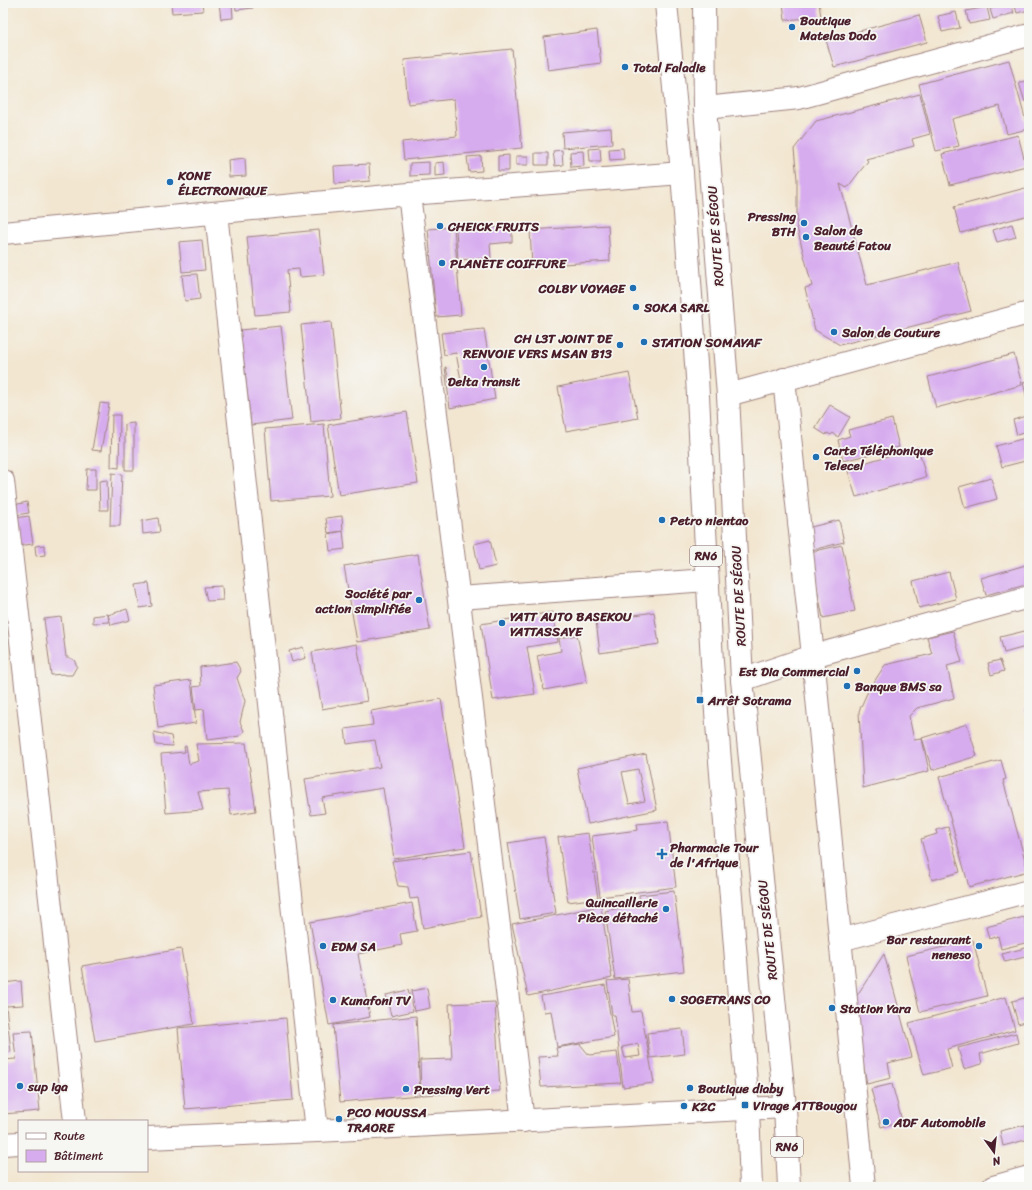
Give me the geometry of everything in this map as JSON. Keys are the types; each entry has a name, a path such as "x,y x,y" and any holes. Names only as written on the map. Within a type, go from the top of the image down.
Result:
{"main road":[{"name":"RN6","path":"666,3 682,173 697,377 712,670 748,1108 751,1187"},
{"name":"ROUTE DE SÉGOU","path":"704,3 705,108 728,395 742,680 785,1107 789,1187"},
{"path":"705,108 799,98 1029,35"},
{"path":"3,233 409,194 682,173"},
{"path":"409,194 523,1121"},
{"path":"216,213 317,1131"},
{"path":"728,395 1029,313"},
{"path":"784,379 813,656 864,1187"},
{"path":"3,481 75,1120"},
{"path":"459,598 707,580"},
{"path":"742,680 813,656 1029,597"},
{"path":"840,940 1029,891"},
{"path":"148,1138 523,1121 785,1107"},
{"path":"3,1144 18,1143"},
{"path":"993,1187 1029,1177"}],"building":[{"path":"171,3 202,3 203,11 172,13"},
{"path":"219,3 232,3 233,18 221,19"},
{"path":"235,3 253,3 253,8 236,10"},
{"path":"783,3 819,3 821,17 785,20"},
{"path":"1011,3 1014,13 993,19 990,9"},
{"path":"1014,3 1029,3 1029,10 1017,13"},
{"path":"987,7 990,20 969,24 966,11"},
{"path":"956,12 960,28 942,32 938,16"},
{"path":"919,15 927,42 834,67 826,40"},
{"path":"597,30 601,63 548,70 544,37"},
{"path":"512,49 522,148 404,160 402,142 457,136 454,99 408,104 404,60"},
{"path":"1009,60 1028,129 1007,134 1000,106 952,119 959,146 936,151 919,84"},
{"path":"1029,80 1029,100 1025,102 1019,83"},
{"path":"920,94 930,134 912,139 914,146 866,159 868,161 847,188 840,184 867,285 958,262 971,311 840,345 815,330 805,288 812,286 797,228 797,179 794,149 816,121"},
{"path":"611,128 612,144 563,148 562,132"},
{"path":"1018,135 1026,166 950,185 942,154"},
{"path":"600,148 601,161 590,161 589,149"},
{"path":"623,148 624,159 610,160 609,149"},
{"path":"562,150 563,165 555,166 553,151"},
{"path":"583,151 584,166 571,167 570,152"},
{"path":"535,153 548,153 548,165 535,165"},
{"path":"509,155 509,171 498,171 498,156"},
{"path":"481,156 482,171 469,172 467,157"},
{"path":"516,156 528,156 528,165 516,165"},
{"path":"245,158 246,176 229,177 228,160"},
{"path":"429,162 429,175 410,176 410,163"},
{"path":"444,162 445,175 435,176 435,163"},
{"path":"369,164 370,181 335,184 334,166"},
{"path":"1029,187 1029,215 961,233 954,207"},
{"path":"1012,224 1016,237 997,242 993,230"},
{"path":"608,225 610,261 532,266 530,230"},
{"path":"454,227 461,315 436,317 428,229"},
{"path":"512,227 512,242 490,244 491,258 458,260 456,229"},
{"path":"319,230 324,275 300,277 299,269 287,270 291,312 255,315 247,237"},
{"path":"202,240 205,270 182,272 179,242"},
{"path":"197,274 200,299 185,301 182,275"},
{"path":"331,322 341,418 311,422 301,325"},
{"path":"281,326 292,420 251,425 240,330"},
{"path":"484,329 495,399 450,408 445,367 449,382 461,380 456,353 444,355 441,333"},
{"path":"1014,354 1022,385 936,408 928,377"},
{"path":"629,373 638,418 566,431 558,387"},
{"path":"1029,381 1029,404 1028,404 1023,382"},
{"path":"100,403 109,404 101,451 92,450"},
{"path":"830,405 850,417 838,437 833,433 831,435 827,433 826,435 815,428"},
{"path":"407,412 418,483 339,495 328,425"},
{"path":"112,415 120,415 119,468 111,467"},
{"path":"1026,416 1029,431 1017,435 1013,420"},
{"path":"892,419 899,447 843,461 838,440 850,436 848,430"},
{"path":"134,423 134,470 125,470 125,424"},
{"path":"324,424 330,496 271,501 265,429"},
{"path":"1029,437 1029,460 1002,467 996,446"},
{"path":"918,447 926,477 856,497 847,468"},
{"path":"87,469 96,469 96,490 86,490"},
{"path":"112,473 122,474 120,526 110,526"},
{"path":"991,478 997,499 965,508 959,487"},
{"path":"107,480 108,510 100,510 99,481"},
{"path":"27,502 29,513 16,515 14,505"},
{"path":"29,516 33,544 17,546 14,518"},
{"path":"342,516 343,531 328,533 326,518"},
{"path":"158,518 160,532 143,534 142,521"},
{"path":"839,520 844,542 812,550 807,528"},
{"path":"343,531 345,549 330,551 328,534"},
{"path":"490,540 496,566 479,570 474,544"},
{"path":"44,545 45,555 36,556 35,546"},
{"path":"842,545 855,611 823,618 810,552"},
{"path":"418,554 430,630 357,642 344,566"},
{"path":"1029,564 1029,583 986,595 981,578"},
{"path":"949,572 956,599 919,608 913,581"},
{"path":"149,583 152,606 140,608 136,585"},
{"path":"222,586 223,600 207,601 204,587"},
{"path":"127,609 130,620 111,625 108,615"},
{"path":"553,612 558,642 527,647 535,694 493,700 481,624"},
{"path":"654,612 659,644 600,653 596,621"},
{"path":"108,614 109,622 93,623 93,616"},
{"path":"61,617 66,657 74,660 77,666 72,675 51,675 44,619"},
{"path":"1029,630 1029,646 1004,653 1000,637"},
{"path":"953,631 962,662 947,666 954,698 917,708 909,716 914,740 922,739 929,771 863,788 859,711 868,691 885,665 932,654 927,637"},
{"path":"577,635 587,682 544,690 537,656 561,651 559,638"},
{"path":"357,644 367,701 322,709 312,652"},
{"path":"303,647 306,658 292,662 289,651"},
{"path":"1000,660 1004,671 991,675 988,663"},
{"path":"236,662 241,671 237,678 245,701 240,722 244,731 240,736 207,740 204,709 196,710 193,687 201,686 200,667"},
{"path":"191,680 196,723 158,728 153,685"},
{"path":"441,699 465,847 394,859 383,788 322,798 325,813 311,815 305,779 380,767 375,740 347,744 345,729 373,725 371,711"},
{"path":"1029,708 1029,723 1025,710"},
{"path":"967,724 977,756 932,770 922,738"},
{"path":"154,732 171,736 173,746 156,745"},
{"path":"246,743 256,811 231,815 228,790 198,792 203,810 166,813 161,754 185,752 184,747 186,746 189,764 199,761 196,744"},
{"path":"646,754 657,810 588,824 577,768","holes":["638,769 645,801 629,804 622,772"]},
{"path":"1001,760 1006,779 1003,780 1028,871 969,887 939,777"},
{"path":"668,821 676,887 600,897 592,836 638,830 637,824"},
{"path":"948,827 960,872 932,880 921,839 937,834 936,830"},
{"path":"588,833 598,898 568,902 558,837"},
{"path":"544,837 556,913 520,919 508,843"},
{"path":"471,851 481,917 423,928 418,898 410,899 408,887 398,886 392,861"},
{"path":"674,891 684,971 615,979 605,911 640,904 639,895"},
{"path":"412,903 417,931 400,934 402,945 358,954 370,1017 329,1025 310,922"},
{"path":"601,906 612,978 528,996 512,924"},
{"path":"1024,917 1029,942 1001,949 998,936 989,939 986,927"},
{"path":"973,940 987,996 920,1012 906,956"},
{"path":"1029,947 1029,956 1005,962 1002,954"},
{"path":"181,949 194,1024 95,1041 82,966"},
{"path":"884,954 912,1057 888,1063 891,1078 867,1084 852,1003"},
{"path":"628,979 632,1012 641,1011 654,1083 623,1087 615,1015 612,1015 607,981","holes":["638,1044 640,1056 625,1058 622,1047"]},
{"path":"21,981 23,1005 6,1006 11,1052 3,1053 3,983"},
{"path":"605,985 614,1037 557,1047 551,1011 544,1012 541,996"},
{"path":"427,988 430,1008 415,1011 411,991"},
{"path":"408,990 413,1011 391,1016 386,995"},
{"path":"1006,997 1015,1030 947,1049 952,1068 924,1075 909,1023"},
{"path":"1029,997 1029,1021 1018,1024 1012,1001"},
{"path":"495,1002 500,1091 421,1095 420,1060 452,1059 449,1004"},
{"path":"416,1016 420,1095 340,1102 333,1025"},
{"path":"286,1018 293,1100 185,1109 178,1028"},
{"path":"682,1029 685,1054 650,1058 647,1033"},
{"name":"sup iga","path":"32,1031 40,1111 3,1114 3,1060 16,1059 13,1032"},
{"path":"1016,1033 1018,1043 980,1054 982,1064 964,1069 958,1048"},
{"path":"1029,1034 1029,1049 1024,1036"},
{"path":"580,1044 589,1055 617,1052 621,1083 541,1087 538,1057 558,1056 556,1048"},
{"path":"892,1084 902,1121 881,1127 871,1089"},
{"path":"1025,1125 1029,1139 1003,1146 1000,1131"}],"place":[{"name":"Boutique Matelas Dodo","path":"792,27"},
{"name":"Total Faladie","path":"625,67"},
{"name":"KONE ÉLECTRONIQUE","path":"170,182"},
{"name":"Pressing BTH","path":"804,223"},
{"name":"CHEICK FRUITS","path":"440,226"},
{"name":"Salon de Beauté Fatou","path":"806,237"},
{"name":"PLANÈTE COIFFURE","path":"442,263"},
{"name":"COLBY VOYAGE","path":"633,288"},
{"name":"SOKA SARL","path":"636,307"},
{"name":"Salon de Couture","path":"834,332"},
{"name":"STATION SOMAYAF","path":"644,342"},
{"name":"CH L3T JOINT DE RENVOIE VERS MSAN B13","path":"620,345"},
{"name":"Delta transit","path":"484,367"},
{"name":"Carte Téléphonique Telecel","path":"816,457"},
{"name":"Petro nientao","path":"662,520"},
{"name":"Société par action simplifiée","path":"419,600"},
{"name":"YATT AUTO BASEKOU YATTASSAYE","path":"502,623"},
{"name":"Est Dia Commercial","path":"857,671"},
{"name":"Banque BMS sa","path":"847,686"},
{"name":"Arrêt Sotrama","path":"700,700"},
{"name":"Pharmacie Tour de l'Afrique","path":"662,854"},
{"name":"Quincaillerie Pièce détaché","path":"666,909"},
{"name":"EDM SA","path":"323,946"},
{"name":"Bar restaurant neneso","path":"979,946"},
{"name":"SOGETRANS CO","path":"672,999"},
{"name":"Kunafoni TV","path":"333,1000"},
{"name":"Station Yara","path":"832,1008"},
{"name":"sup iga","path":"20,1086"},
{"name":"Boutique diaby","path":"690,1088"},
{"name":"Pressing Vert","path":"406,1089"},
{"name":"Virage ATTBougou","path":"745,1105"},
{"name":"K2C","path":"684,1106"},
{"name":"PCO MOUSSA TRAORE","path":"339,1119"},
{"name":"ADF Automobile","path":"886,1122"}]}
